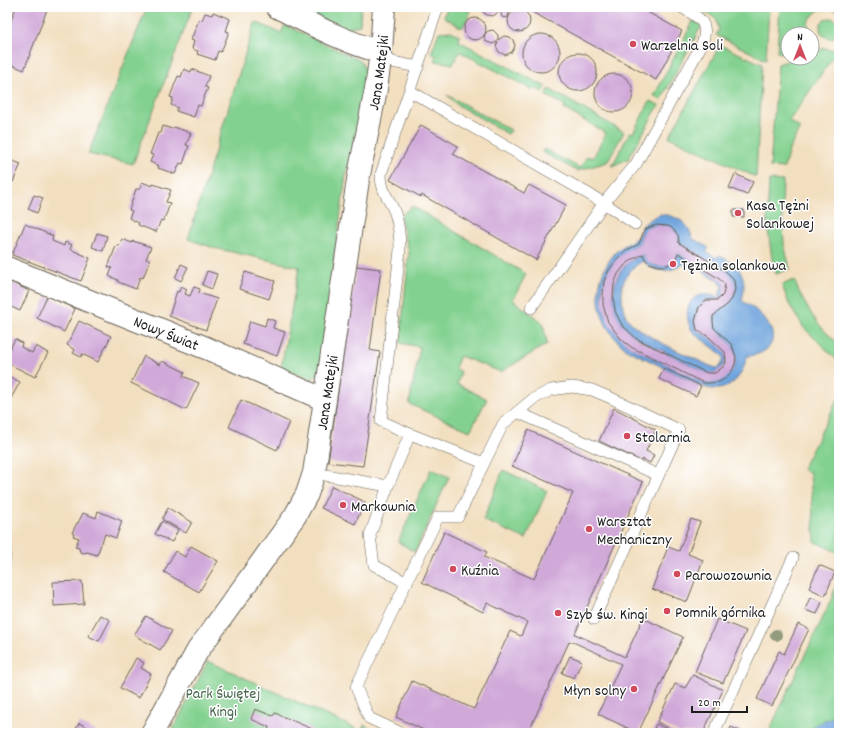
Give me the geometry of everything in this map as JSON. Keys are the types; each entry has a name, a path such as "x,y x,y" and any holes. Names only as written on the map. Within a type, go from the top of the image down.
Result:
{"street":[{"path":"277,7 342,39 362,47 381,52"},
{"name":"Jana Matejki","path":"152,733 198,650 295,516 308,494 314,473 358,180 376,89 381,52 384,7"},
{"name":"Nowy Świat","path":"7,268 206,348 325,400"}],"lane":[{"path":"438,7 381,174 381,184 394,211 400,229 400,250 381,421 484,463"},
{"path":"531,308 604,203 636,164 702,44 705,35 704,24 696,16 681,7"},
{"path":"381,52 392,62 418,67"},
{"path":"410,92 604,203 635,224"},
{"path":"401,733 369,718 356,687 438,517 458,517 503,424 533,399 551,390 572,386 592,390 678,430 594,619"},
{"path":"517,412 658,475"},
{"path":"407,583 374,565 370,535 388,486 410,434"},
{"path":"314,473 388,486"},
{"path":"714,733 793,558"}],"green space":[{"path":"147,7 193,7 133,164 88,154"},
{"path":"297,7 361,7 360,25 343,29"},
{"path":"447,7 460,7 471,12 462,28 444,17"},
{"path":"698,7 769,7 766,60 716,35 719,30 716,19"},
{"path":"780,7 839,7 839,11 821,9 815,13 808,22 809,26 780,26 780,53 777,52"},
{"path":"826,18 834,18 840,24 840,32 834,38 826,38 820,32 820,24"},
{"path":"693,21 702,25 661,100 654,96"},
{"path":"255,22 281,33 285,25 361,61 369,79 346,175 319,374 311,379 281,368 299,267 214,248 188,239"},
{"path":"451,31 460,36 459,41 546,87 543,92 534,88 533,90 460,52 453,64 435,61 436,56 431,53 439,32"},
{"path":"720,45 762,64 756,177 669,137"},
{"path":"825,48 830,50 839,48 839,54 836,53 789,121 800,128 789,150 784,168 770,167 778,64 780,63 780,66 820,66 820,50"},
{"path":"549,89 624,132 607,162 577,171 542,152 544,149 580,168 587,156 593,158 606,133 564,109 565,105 545,95"},
{"path":"447,95 511,130 508,134 456,104"},
{"path":"650,101 659,105 628,159 612,166 630,132 633,133"},
{"path":"769,180 783,181 782,206 784,244 790,269 776,274 772,259 767,222"},
{"path":"412,206 526,274 513,300 543,323 547,344 501,372 460,356 455,368 461,372 457,384 487,399 470,431 409,404 420,347 400,343 409,252 400,216"},
{"path":"794,280 812,315 831,338 839,344 839,362 804,328 789,304 782,285"},
{"path":"839,397 839,553 815,542 810,473 802,469"},
{"path":"431,469 449,477 415,552 398,542"},
{"path":"503,470 547,491 526,539 483,520"},
{"path":"839,578 839,733 776,733 770,729 831,600"},
{"name":"Park Świętej Kingi","path":"208,661 361,731 364,725 380,733 171,733"}],"water":[{"path":"661,214 677,218 688,228 692,238 709,248 706,252 716,258 719,255 727,259 738,268 743,278 744,285 742,301 758,312 770,328 772,340 770,345 761,353 747,356 745,365 737,379 725,387 710,389 701,386 626,349 608,328 602,316 599,304 599,291 601,278 606,265 617,251 637,237 645,223","holes":["652,226 665,226 672,229 676,234 679,243 724,270 735,289 729,302 713,316 714,328 732,347 736,360 732,370 724,379 718,382 704,383 631,347 618,335 609,321 604,307 602,292 605,278 612,265 624,254 639,244 643,234"]},
{"path":"678,253 725,284 724,293 722,296 714,300 706,300 698,310 696,317 697,330 709,337 725,352 726,359 724,364 721,369 715,373 707,373 643,341 626,329 620,322 616,313 614,302 615,284 623,268 627,264 643,254 645,259 657,266 671,264 675,261","holes":["643,261 659,270 670,270 687,262 722,285 718,297 704,295 695,297 692,300 687,313 688,322 692,331 724,358 720,367 716,368 710,366 651,337 631,323 626,316 622,300 624,280 629,272 639,263"]},
{"path":"839,714 839,733 811,733 815,725"}],"building":[{"path":"16,7 48,7 24,70 7,63 7,31"},
{"path":"480,7 502,7 499,12 493,16 484,13"},
{"name":"Warzelnia Soli","path":"523,7 638,7 682,31 656,80"},
{"path":"503,10 507,10 509,14 507,18 503,18 501,16 501,12"},
{"path":"519,10 527,13 530,21 527,29 519,32 511,29 508,21 511,13"},
{"path":"213,12 230,19 226,31 229,32 221,52 218,51 215,60 197,54 198,51 192,49 194,41 191,40 199,19 202,20 205,13 212,15"},
{"path":"475,18 483,21 486,29 483,37 475,40 467,37 464,29 467,21"},
{"path":"493,30 498,35 498,40 504,36 510,37 513,40 515,46 512,52 505,55 499,52 496,46 498,41 493,44 487,42 484,38 485,34 488,31"},
{"path":"537,34 545,34 552,37 557,42 560,53 557,64 552,69 545,72 537,72 530,69 525,64 522,57 522,49 525,42 530,37"},
{"path":"574,53 582,53 589,56 594,61 597,72 594,83 589,88 582,91 574,91 567,88 562,83 559,76 559,68 562,61 567,56"},
{"path":"184,69 191,72 192,69 209,76 205,87 208,88 201,106 198,105 194,117 176,111 178,108 171,105 173,98 170,97 178,76 181,77"},
{"path":"610,74 618,74 625,77 630,82 633,93 630,104 625,109 618,112 610,112 603,109 598,104 595,97 595,89 598,82 603,77"},
{"path":"421,125 458,146 453,154 524,193 529,185 566,205 536,260 422,195 421,197 390,180"},
{"path":"163,126 172,129 174,127 191,133 186,145 189,146 183,164 180,163 175,174 158,168 159,166 150,162 153,155 150,154 158,133 161,133"},
{"path":"7,159 21,164 13,182 7,179"},
{"path":"735,174 753,182 747,195 729,188"},
{"path":"142,182 171,190 166,202 170,203 167,212 163,221 161,220 156,232 138,225 139,223 129,218 132,211 129,210 136,189 140,189"},
{"path":"34,195 43,198 37,213 28,209"},
{"name":"Kasa Tężni Solankowej","path":"733,210 744,210 744,217 733,217"},
{"path":"25,224 53,236 52,241 64,246 65,242 72,245 70,249 90,258 81,281 12,255"},
{"path":"656,225 668,226 672,228 678,235 679,243 724,270 734,281 735,289 732,299 713,316 714,328 732,345 736,357 732,371 726,378 719,382 704,383 631,347 621,339 608,322 603,305 604,281 609,270 617,259 627,250 639,244 646,229","holes":["678,253 725,284 723,295 717,300 706,300 699,307 695,321 697,330 709,337 725,352 726,362 724,366 715,373 707,373 637,339 622,325 615,311 613,295 614,284 618,274 624,266 643,254 649,263 665,266 675,261"]},
{"path":"97,233 107,236 103,251 92,247"},
{"path":"122,239 151,247 146,259 150,260 143,278 140,277 136,289 118,282 118,280 109,276 112,268 108,267 116,246 119,246"},
{"path":"181,264 188,267 181,281 175,278"},
{"path":"356,266 381,269 370,350 380,352 363,466 328,462"},
{"path":"207,271 217,274 212,289 202,285"},
{"path":"245,272 275,281 269,299 239,289"},
{"path":"11,282 29,291 20,311 7,305 7,291"},
{"path":"181,286 187,289 185,294 190,296 194,287 200,289 199,293 217,299 206,330 169,316 177,291 179,292"},
{"path":"47,296 75,309 64,332 37,318"},
{"path":"267,318 275,321 273,328 285,332 277,356 243,344 250,321 265,326"},
{"path":"79,321 111,336 98,362 82,354 81,357 73,353 75,350 67,345"},
{"path":"15,339 22,343 21,347 32,353 36,346 48,353 35,377 7,363 7,355"},
{"path":"144,356 160,365 162,361 185,372 183,376 199,383 186,410 131,383"},
{"path":"664,368 701,386 696,396 659,379"},
{"path":"7,375 20,382 10,400 7,399"},
{"path":"241,400 289,422 277,450 229,427"},
{"name":"Stolarnia","path":"614,408 656,430 646,451 654,455 650,463 642,459 641,461 599,441"},
{"path":"528,430 643,482 575,634 625,657 643,618 683,637 638,733 598,714 621,664 571,641 570,643 569,642 528,733 430,733 396,717 412,681 474,709 510,631 521,636 527,622 487,603 483,612 422,582 444,532 487,552 484,557 534,579 573,493 512,466"},
{"name":"Markownia","path":"332,486 365,502 355,524 321,508"},
{"path":"168,508 192,522 186,533 162,519"},
{"path":"98,511 122,521 116,538 105,534 97,555 87,552 80,552 79,548 75,547 79,538 73,536 74,534 72,533 83,513 96,518"},
{"name":"Parowozownia","path":"691,519 700,522 688,554 703,560 687,602 652,589 668,547 679,551"},
{"path":"162,521 178,530 172,542 155,534"},
{"path":"191,546 218,561 199,592 164,572 175,551 185,557"},
{"path":"7,548 11,548 9,572 7,571"},
{"path":"819,565 835,572 825,596 809,588"},
{"path":"82,581 84,604 54,606 53,582"},
{"path":"810,597 822,602 817,614 805,610"},
{"path":"100,615 110,620 99,641 88,636"},
{"path":"146,616 172,631 160,650 134,635"},
{"path":"717,619 746,631 723,683 695,672"},
{"path":"798,624 809,629 772,706 757,699 779,651 784,654"},
{"path":"570,656 582,661 574,678 562,673"},
{"path":"136,658 144,663 141,668 151,674 139,698 120,688"},
{"path":"693,675 723,690 703,733 680,733 657,722 675,684 685,688"},
{"path":"255,709 273,716 275,713 312,729 311,733 276,733 268,730 269,727 251,719"},
{"path":"79,723 99,733 74,733"},
{"path":"656,724 675,733 652,733"},
{"path":"731,727 745,733 728,733"},
{"path":"624,728 636,733 622,733"}],"place":[{"name":"Warzelnia Soli","path":"633,44"},
{"name":"Kasa Tężni Solankowej","path":"738,213"},
{"name":"Tężnia solankowa","path":"673,264"},
{"name":"Stolarnia","path":"627,436"},
{"name":"Markownia","path":"343,505"},
{"name":"Warsztat Mechaniczny","path":"589,529"},
{"name":"Kuźnia","path":"453,569"},
{"name":"Parowozownia","path":"677,574"},
{"name":"Pomnik górnika","path":"667,611"},
{"name":"Szyb św. Kingi","path":"558,613"},
{"name":"Młyn solny","path":"634,689"}]}
